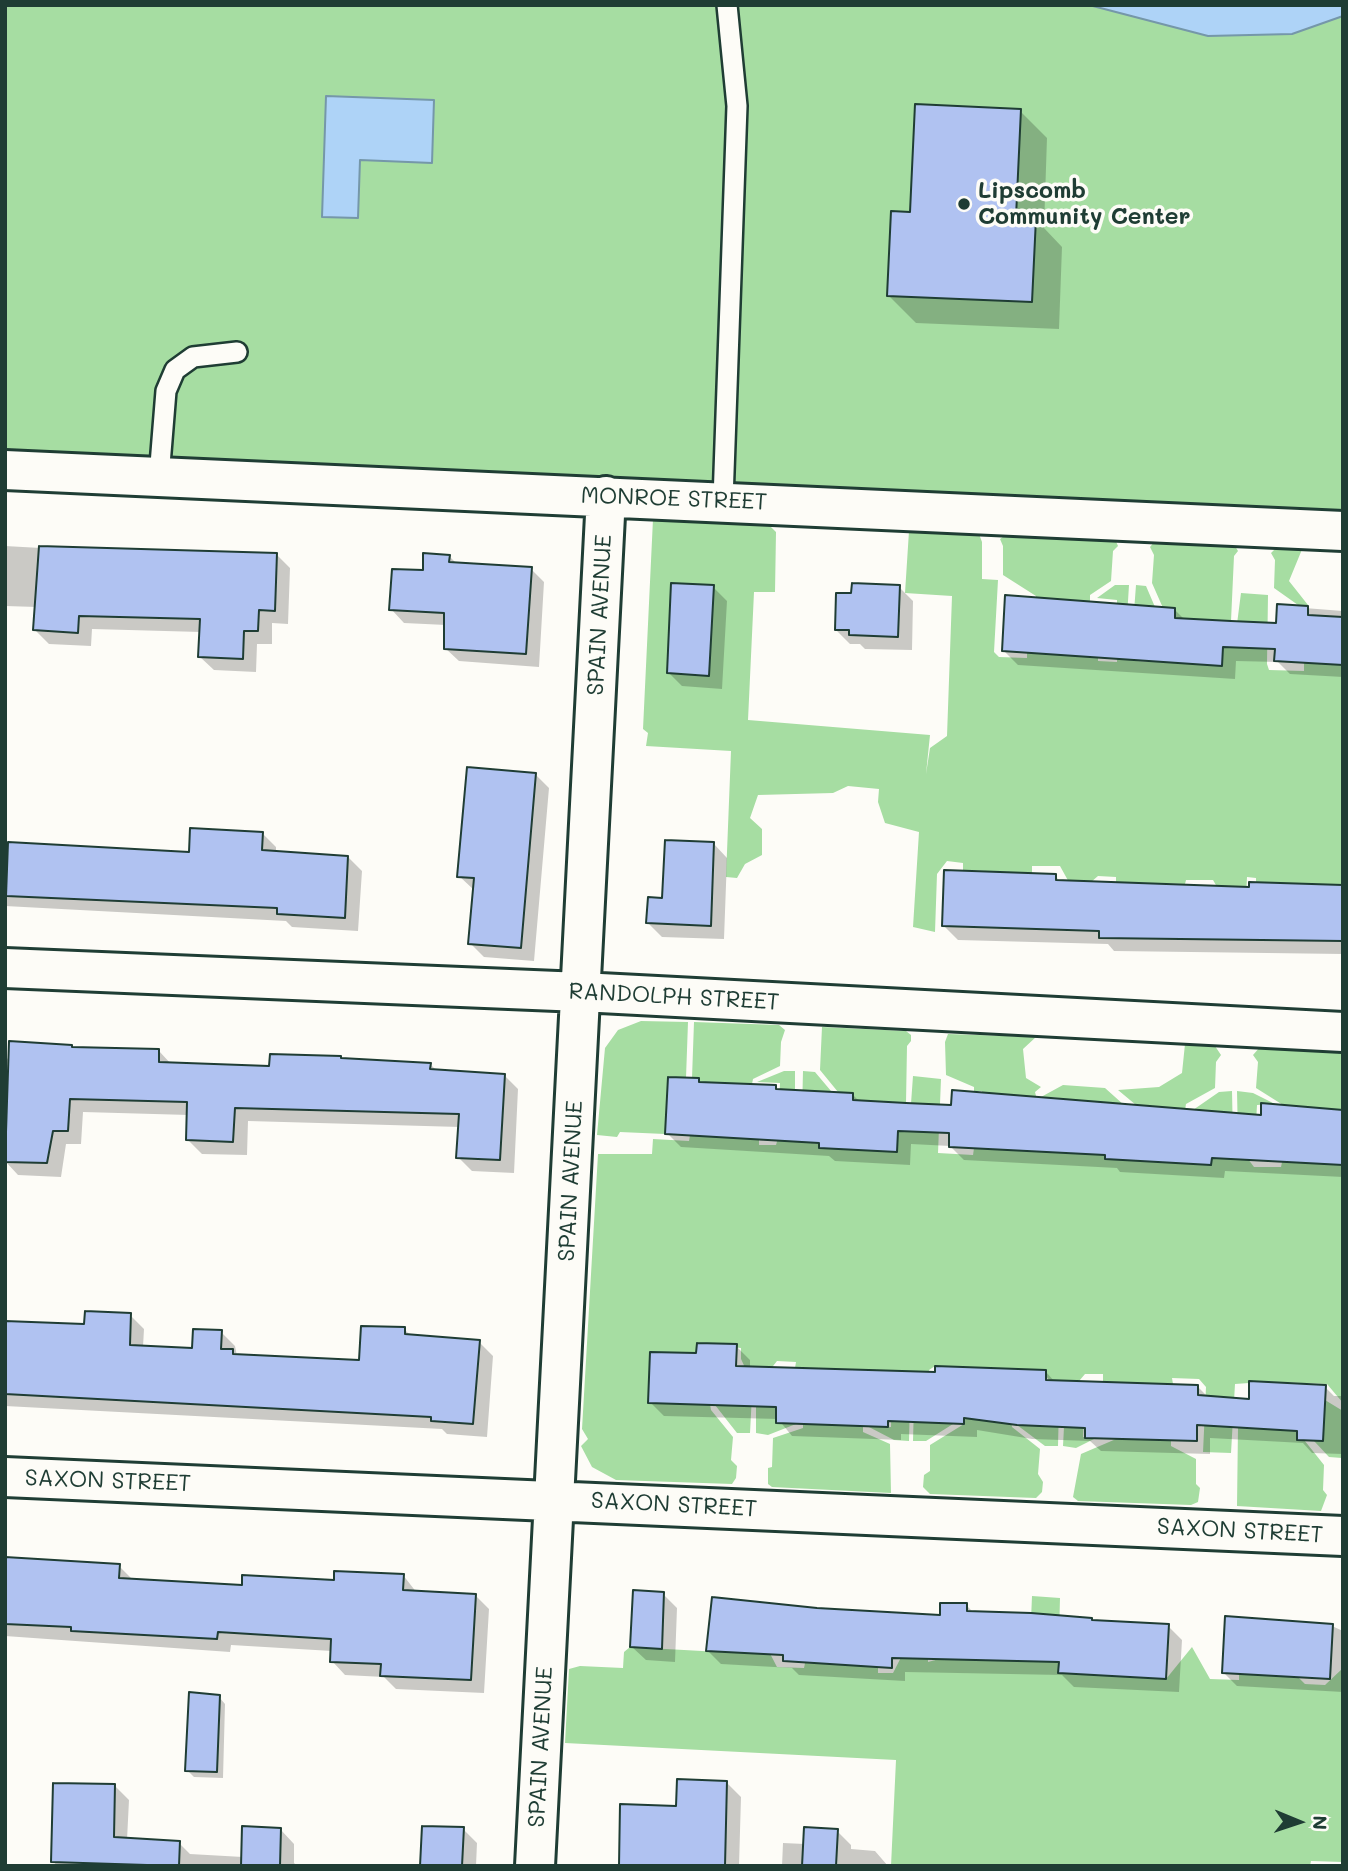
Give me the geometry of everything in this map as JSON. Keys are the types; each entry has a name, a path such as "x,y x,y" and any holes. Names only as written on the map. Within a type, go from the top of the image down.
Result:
{"street":[{"name":"MONROE STREET","path":"5,470 723,500 1343,531"},
{"name":"SPAIN AVENUE","path":"535,1866 607,496"},
{"name":"RANDOLPH STREET","path":"5,968 581,992 1343,1032"},
{"name":"SAXON STREET","path":"5,1477 1343,1536"}],"lane":[{"path":"723,500 737,106 727,5"},
{"path":"159,477 166,391 175,370 193,357 237,352"}],"green space":[{"path":"5,5 1343,5 1343,531 5,470"},
{"path":"653,519 770,526 776,532 775,592 754,592 748,720 930,735 926,774 930,748 947,736 952,596 905,593 909,531 979,534 982,542 982,579 998,580 994,652 999,657 1027,658 1027,653 1098,657 1098,661 1117,662 1117,600 1097,598 1115,585 1129,585 1126,633 1134,647 1136,661 1222,665 1223,647 1234,647 1241,593 1268,595 1269,670 1304,671 1304,663 1343,665 1343,885 1256,882 1256,878 1247,877 1246,898 1231,911 1213,880 1186,880 1185,884 1116,882 1116,877 1098,876 1076,895 1060,866 1032,866 1032,873 963,870 963,863 947,861 937,874 935,932 913,927 919,832 885,823 878,802 879,789 848,786 833,793 758,795 750,818 762,829 762,855 745,864 737,878 726,877 731,751 646,746 648,733 643,729","holes":["671,583 714,585 709,675 667,673"]},
{"path":"1007,534 1115,539 1118,546 1113,551 1111,581 1090,595 1090,602 1036,606 1036,596 1003,575 1003,546 1000,539"},
{"path":"1155,541 1235,546 1238,551 1234,556 1231,621 1175,618 1175,609 1163,608 1152,583 1154,555 1150,547"},
{"path":"1278,546 1303,547 1289,581 1308,605 1298,605 1274,588 1275,560 1271,553"},
{"path":"1136,585 1146,586 1155,607 1133,625"},
{"path":"641,1021 688,1022 686,1078 668,1077 665,1134 620,1132 617,1137 597,1135 605,1048 618,1030"},
{"path":"694,1022 779,1025 785,1030 781,1042 780,1066 753,1079 752,1084 746,1084 746,1091 699,1088 692,1078"},
{"path":"822,1027 906,1031 911,1035 907,1046 906,1103 853,1100 853,1093 838,1092 820,1070"},
{"path":"948,1034 1036,1037 1023,1049 1026,1078 1041,1087 1035,1092 1036,1096 982,1101 982,1091 974,1091 974,1087 946,1075 945,1042"},
{"path":"1185,1044 1215,1046 1221,1055 1216,1062 1215,1088 1186,1104 1185,1110 1136,1105 1118,1090 1159,1087 1182,1073"},
{"path":"1260,1047 1343,1051 1343,1109 1292,1115 1293,1105 1283,1105 1256,1088 1258,1062 1253,1055"},
{"path":"784,1071 795,1071 795,1112 778,1133 780,1083 757,1082"},
{"path":"803,1071 815,1072 831,1091 822,1091 820,1131 802,1112"},
{"path":"913,1076 941,1079 938,1153 973,1155 974,1148 1057,1152 1060,1098 1041,1097 1063,1085 1105,1088 1124,1105 1108,1104 1105,1159 1211,1165 1214,1112 1193,1110 1219,1092 1232,1091 1233,1139 1254,1167 1281,1167 1282,1162 1343,1165 1343,1403 1327,1384 1250,1381 1235,1384 1231,1453 1203,1452 1206,1387 1199,1379 1172,1378 1173,1384 1103,1382 1103,1374 1085,1374 1063,1400 1046,1376 1046,1370 935,1366 929,1370 928,1382 890,1371 795,1368 796,1362 777,1361 755,1389 741,1359 741,1348 697,1343 697,1353 650,1352 648,1402 710,1404 711,1410 733,1437 731,1460 737,1466 736,1478 732,1484 616,1480 592,1467 581,1446 588,1439 582,1429 598,1154 652,1154 653,1139 689,1141 690,1135 759,1139 759,1145 776,1145 778,1138 812,1132 812,1143 819,1144 820,1148 897,1152 898,1131 909,1131"},
{"path":"1237,1091 1253,1093 1275,1104 1257,1105 1254,1159 1238,1138"},
{"path":"778,1367 776,1423 796,1424 768,1435 756,1433 756,1395"},
{"path":"892,1378 910,1400 909,1441 894,1440 867,1426 891,1427"},
{"path":"1085,1383 1083,1437 1096,1438 1076,1448 1063,1446 1065,1407"},
{"path":"752,1395 750,1433 737,1433 715,1405"},
{"path":"1325,1400 1343,1411 1342,1458 1329,1457 1314,1441"},
{"path":"914,1402 933,1423 953,1424 926,1441 913,1441"},
{"path":"1059,1407 1058,1446 1045,1446 1017,1425 1044,1426"},
{"path":"966,1417 1011,1420 1012,1427 1040,1449 1038,1474 1043,1482 1042,1492 1036,1498 930,1494 923,1487 924,1475 930,1471 930,1445 964,1424"},
{"path":"803,1424 863,1426 863,1432 890,1444 891,1493 772,1487 768,1484 768,1468 772,1467 773,1438 803,1428"},
{"path":"1238,1427 1297,1431 1324,1465 1323,1490 1327,1495 1321,1511 1237,1506"},
{"path":"1117,1432 1171,1440 1171,1446 1196,1459 1196,1484 1200,1488 1198,1502 1191,1505 1078,1501 1073,1497 1081,1454 1116,1439"},
{"path":"1032,1596 1060,1598 1058,1673 1166,1679 1192,1647 1210,1679 1239,1680 1239,1674 1298,1677 1305,1684 1325,1685 1343,1668 1343,1862 1311,1861 1310,1866 891,1866 896,1760 565,1743 569,1669 580,1666 623,1668 624,1652 630,1647 738,1653 761,1636 777,1667 804,1668 805,1663 878,1667 878,1673 893,1673 915,1630 928,1644 928,1662 939,1659 1013,1661 1030,1644"}],"water":[{"path":"1089,5 1343,5 1343,16 1292,34 1208,36"},
{"path":"326,96 434,100 432,163 360,160 358,218 322,217"}],"building":[{"name":"Lipscomb Community Center","path":"915,104 1021,109 1016,217 1036,218 1032,302 887,296 891,211 910,212"},
{"path":"39,546 277,553 275,611 259,610 258,631 244,631 243,659 198,657 200,619 79,616 78,633 33,630"},
{"path":"423,553 450,555 449,562 532,567 526,654 444,649 444,613 389,610 392,569 423,570"},
{"path":"671,583 714,585 709,676 667,673"},
{"path":"852,583 900,585 898,637 849,635 849,630 835,630 836,593 851,593"},
{"path":"1005,595 1175,608 1175,618 1276,623 1277,604 1308,606 1308,615 1343,617 1343,665 1274,661 1275,649 1223,647 1222,666 1002,651"},
{"path":"467,767 536,773 521,948 468,944 474,878 457,877"},
{"path":"190,828 263,832 262,850 348,856 345,918 277,914 277,908 6,896 8,842 189,852"},
{"path":"665,840 714,842 711,926 646,923 648,897 662,898"},
{"path":"944,870 1056,874 1056,880 1249,887 1249,882 1343,885 1343,941 1099,938 1099,931 942,926"},
{"path":"9,1041 72,1047 159,1049 159,1062 269,1066 270,1054 341,1056 431,1063 430,1069 505,1074 500,1160 456,1158 459,1114 235,1108 233,1142 186,1140 187,1102 70,1099 68,1131 53,1131 47,1163 5,1162"},
{"path":"668,1077 699,1078 699,1082 776,1085 776,1089 853,1093 853,1100 906,1103 951,1105 952,1090 1261,1115 1261,1103 1343,1110 1343,1165 1212,1158 1211,1165 1105,1159 1105,1155 949,1147 949,1133 898,1131 897,1152 819,1148 819,1143 665,1134"},
{"path":"85,1311 131,1313 130,1345 192,1348 193,1329 222,1330 221,1349 233,1349 233,1354 359,1360 361,1326 405,1327 405,1334 480,1340 473,1424 431,1421 431,1417 5,1394 5,1321 84,1324"},
{"path":"697,1343 737,1344 736,1366 935,1372 935,1366 1046,1370 1046,1380 1198,1385 1198,1395 1249,1399 1249,1381 1326,1385 1323,1441 1297,1440 1297,1431 1197,1425 1197,1441 1085,1438 1085,1428 1017,1425 964,1418 964,1424 888,1421 888,1427 776,1423 776,1407 648,1403 650,1352 696,1353"},
{"path":"5,1557 120,1564 119,1578 242,1585 242,1575 334,1580 334,1571 404,1574 403,1590 476,1594 471,1680 380,1676 381,1664 330,1662 331,1639 218,1632 217,1639 71,1631 71,1627 5,1624"},
{"path":"633,1590 664,1592 662,1649 630,1647"},
{"path":"712,1597 817,1608 940,1615 940,1603 967,1603 967,1611 1031,1613 1092,1620 1169,1624 1166,1679 1058,1673 1059,1662 892,1658 892,1668 783,1661 783,1655 706,1651"},
{"path":"1225,1616 1333,1624 1330,1679 1222,1673"},
{"path":"189,1692 220,1695 217,1772 185,1771"},
{"path":"677,1779 727,1781 725,1866 619,1866 620,1804 676,1806"},
{"path":"53,1783 115,1784 114,1837 180,1841 179,1866 51,1862"},
{"path":"242,1826 281,1828 280,1866 241,1866"},
{"path":"422,1826 464,1827 462,1866 420,1866"},
{"path":"804,1827 838,1829 836,1866 802,1866"}],"place":[{"name":"Lipscomb Community Center","path":"964,204"}]}
